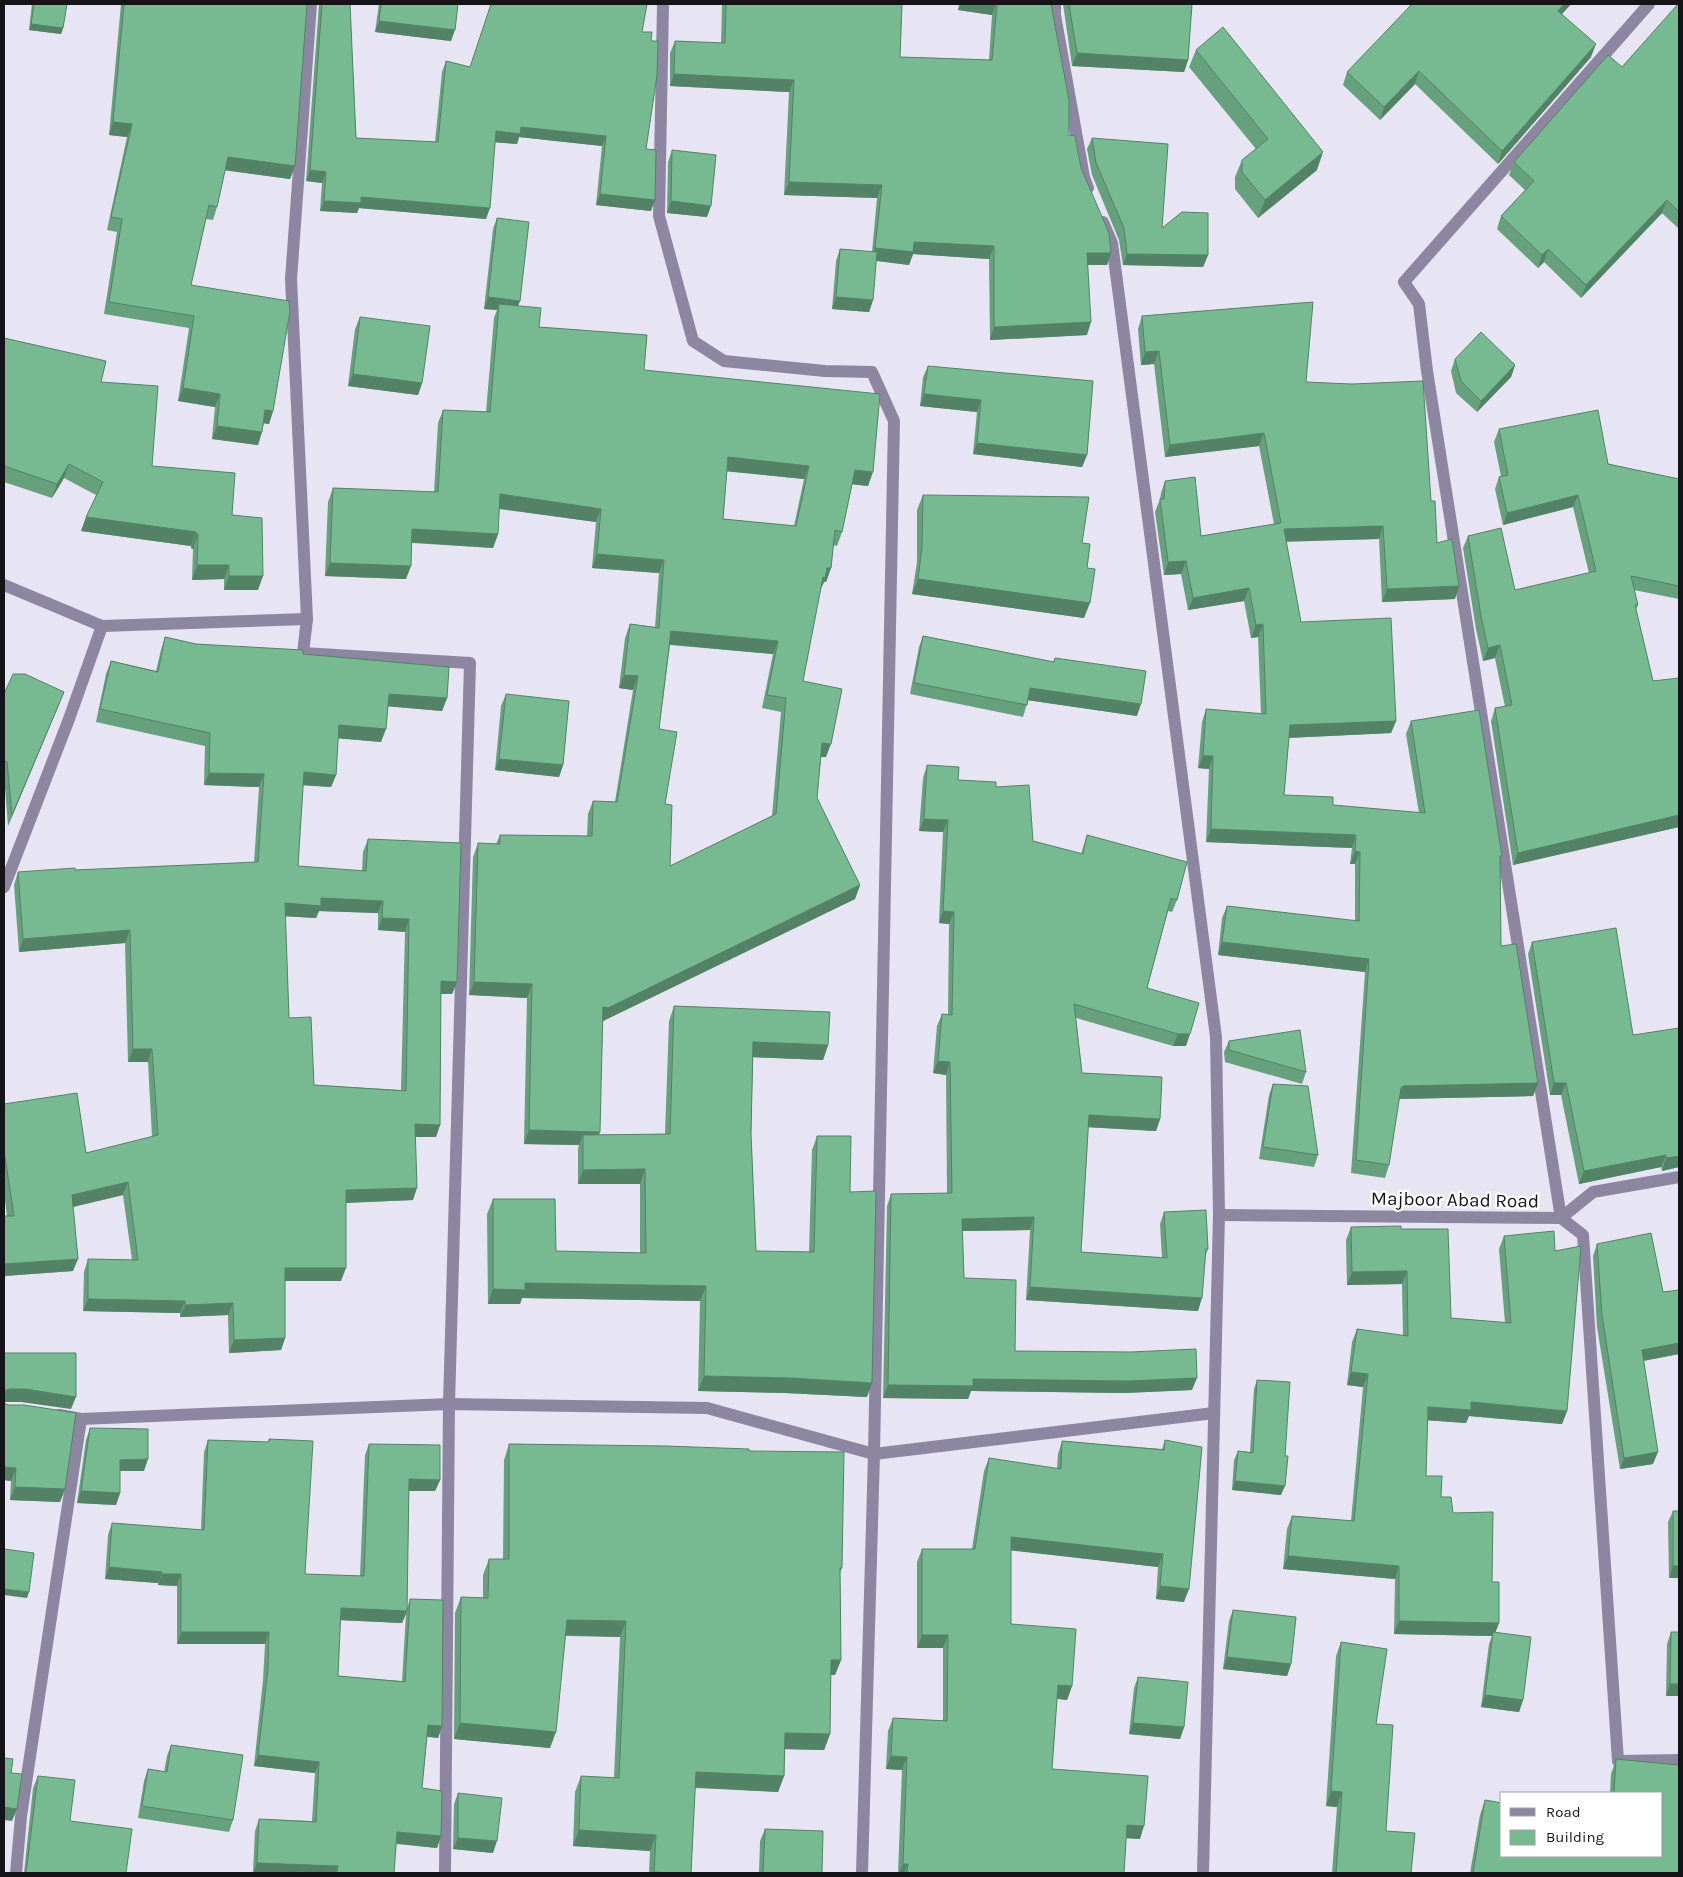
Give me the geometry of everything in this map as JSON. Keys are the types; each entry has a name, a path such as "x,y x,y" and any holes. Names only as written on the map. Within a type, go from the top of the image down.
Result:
{"street":[{"path":"311,4 291,279 307,619 303,652 470,663 449,1404 445,1873"},
{"path":"663,4 658,216 693,341 724,361 825,371 872,372 894,421 874,1454 862,1873"},
{"path":"1056,4 1055,15 1084,177 1112,242 1216,1037 1219,1215 1203,1873"},
{"path":"1649,4 1404,282 1419,304 1427,370 1561,1218 1583,1235 1618,1761 1679,1760"},
{"path":"4,585 102,626 307,619"},
{"path":"4,887 69,719 102,626"},
{"name":"Majboor Abad Road","path":"1219,1215 1561,1218 1593,1192 1679,1177"},
{"path":"46,1414 81,1418 449,1404 708,1408 874,1454 1214,1413"},
{"path":"16,1873 22,1816 81,1418"}],"building":[{"path":"34,4 67,4 63,28 31,24"},
{"path":"124,4 307,4 295,166 228,157 217,207 209,205 191,285 289,301 290,311 273,411 265,410 262,432 217,426 220,394 183,388 194,316 109,302 122,219 111,217 132,124 113,122"},
{"path":"322,4 350,4 356,138 438,142 446,61 470,67 491,4 647,4 642,32 652,32 651,41 658,41 657,75 646,149 656,150 655,200 600,194 606,136 521,127 520,134 496,131 490,208 361,197 361,203 324,201 326,172 310,170"},
{"path":"381,4 458,4 455,30 379,21"},
{"path":"726,4 902,4 900,57 992,60 997,4 1051,4 1069,100 1069,135 1075,136 1081,168 1109,233 1111,253 1087,253 1091,322 994,327 994,246 914,242 913,252 875,248 882,185 789,182 794,80 674,74 675,41 725,43"},
{"path":"1069,4 1192,4 1188,60 1077,53"},
{"path":"1412,4 1564,4 1558,11 1596,44 1502,151 1419,71 1384,107 1347,72"},
{"path":"1678,4 1679,212 1667,200 1586,285 1548,249 1542,255 1501,216 1534,181 1514,162 1608,55 1622,67"},
{"path":"1223,27 1323,152 1265,200 1242,172 1242,160 1268,139 1196,50"},
{"path":"1092,138 1168,144 1162,228 1182,212 1208,213 1208,255 1127,254 1124,228 1096,163"},
{"path":"672,150 716,155 711,206 671,201"},
{"path":"497,218 529,222 520,301 488,297"},
{"path":"840,249 877,252 873,300 836,297"},
{"path":"1313,302 1306,382 1352,384 1423,381 1431,501 1435,501 1437,543 1452,539 1459,586 1387,589 1383,526 1284,529 1301,622 1391,618 1396,721 1290,725 1284,795 1333,797 1333,805 1425,813 1411,721 1479,710 1502,856 1500,856 1501,946 1516,944 1538,1083 1403,1086 1401,1088 1389,1165 1356,1160 1369,959 1222,942 1227,906 1359,921 1360,852 1355,851 1356,835 1211,829 1213,756 1203,756 1206,709 1266,714 1263,624 1256,625 1249,588 1193,598 1186,561 1168,562 1160,499 1164,499 1165,481 1195,477 1201,536 1281,523 1264,433 1170,445 1159,351 1145,352 1142,316"},
{"path":"499,304 541,308 539,327 647,335 644,370 880,394 873,472 855,470 842,532 835,530 831,568 827,568 825,578 823,577 803,681 842,689 831,744 822,743 817,798 860,885 608,1008 603,1007 600,1132 529,1130 532,984 474,982 478,843 500,844 500,835 592,836 593,801 617,802 638,676 624,675 630,624 659,628 664,560 597,554 601,509 500,494 498,534 412,529 411,566 330,563 333,488 438,492 443,410 490,412","holes":["728,457 809,466 796,526 723,519","671,631 778,641 767,695 786,698 776,814 670,866 672,805 665,804 677,732 659,729"]},
{"path":"360,317 430,326 422,383 353,374"},
{"path":"1481,332 1515,365 1481,401 1461,381 1455,359"},
{"path":"4,338 106,361 101,382 158,386 152,466 235,473 232,515 262,518 263,576 229,576 229,565 197,565 198,534 196,532 86,517 103,482 69,464 57,484 4,466"},
{"path":"928,366 1093,381 1087,455 977,443 981,400 924,394"},
{"path":"1598,410 1608,464 1679,479 1679,586 1631,576 1638,605 1635,605 1653,681 1679,678 1679,815 1518,853 1495,708 1512,705 1500,645 1488,648 1468,536 1501,528 1515,590 1596,571 1578,495 1507,513 1499,477 1508,475 1499,429"},
{"path":"923,495 1089,497 1082,543 1090,544 1087,568 1095,569 1090,603 918,579 922,547"},
{"path":"923,636 1054,662 1055,658 1146,671 1141,704 1030,688 1027,705 914,683"},
{"path":"165,637 196,644 303,650 303,654 449,667 447,698 389,694 386,729 339,725 336,775 304,772 298,866 366,871 368,839 461,843 457,982 441,981 440,1125 415,1124 417,1188 346,1190 346,1268 285,1268 285,1338 234,1340 233,1303 185,1305 185,1301 88,1299 88,1259 138,1260 128,1182 72,1195 78,1259 4,1264 4,1216 14,1216 4,1151 4,1104 77,1093 86,1153 158,1135 152,1049 133,1049 130,930 23,939 18,872 75,868 75,870 258,862 264,774 209,773 210,733 100,709 111,661 158,672","holes":["321,898 383,901 382,918 409,919 406,1091 314,1085 311,1017 289,1018 285,903 321,906"]},
{"path":"13,674 25,674 64,692 12,815 7,762 4,761 4,694"},
{"path":"506,694 569,701 563,765 499,759"},
{"path":"927,765 959,767 958,780 996,782 996,787 1029,785 1033,841 1083,854 1087,835 1187,862 1177,900 1171,898 1147,988 1199,1003 1190,1034 1178,1034 1074,1004 1082,1073 1162,1077 1160,1119 1089,1115 1081,1252 1167,1258 1164,1212 1206,1210 1208,1249 1206,1249 1202,1298 1030,1287 1034,1217 962,1219 964,1278 1016,1280 1015,1351 1131,1352 1196,1349 1197,1378 1128,1381 973,1379 973,1386 888,1385 891,1194 952,1193 950,1062 938,1061 942,1014 952,1015 954,912 943,911 948,820 924,819"},
{"path":"1616,928 1633,1035 1679,1028 1679,1156 1666,1158 1666,1155 1584,1171 1566,1083 1554,1083 1532,942"},
{"path":"674,1006 830,1012 828,1045 753,1042 751,1134 756,1251 814,1252 817,1136 851,1136 850,1192 876,1191 872,1383 790,1378 704,1376 706,1286 525,1283 525,1290 493,1289 493,1199 555,1199 556,1251 646,1253 645,1169 583,1170 583,1135 670,1134"},
{"path":"1300,1030 1306,1072 1229,1050 1229,1041"},
{"path":"1273,1084 1308,1086 1318,1155 1263,1147"},
{"path":"1401,1226 1401,1229 1448,1229 1451,1318 1511,1323 1504,1236 1554,1231 1555,1251 1581,1246 1567,1411 1471,1402 1471,1410 1428,1407 1426,1476 1442,1476 1441,1497 1451,1497 1453,1513 1493,1512 1492,1582 1499,1582 1499,1623 1399,1621 1399,1566 1288,1556 1292,1516 1354,1521 1368,1374 1351,1372 1357,1329 1408,1336 1407,1271 1352,1272 1351,1227"},
{"path":"1651,1233 1663,1292 1679,1290 1679,1343 1642,1350 1658,1452 1624,1458 1602,1315 1597,1244"},
{"path":"4,1353 76,1353 76,1397 26,1389 9,1389 4,1391"},
{"path":"1257,1380 1290,1382 1285,1456 1288,1456 1285,1486 1235,1481 1238,1451 1253,1453"},
{"path":"4,1403 76,1413 65,1489 15,1487 16,1468 4,1467"},
{"path":"90,1428 148,1429 148,1459 120,1460 120,1493 81,1491"},
{"path":"269,1439 313,1441 305,1574 364,1576 369,1444 440,1445 440,1480 409,1479 407,1611 341,1608 338,1676 405,1682 410,1599 443,1600 442,1726 428,1725 422,1788 442,1791 441,1836 397,1832 394,1873 337,1873 338,1866 257,1863 259,1819 316,1822 319,1762 258,1755 268,1668 269,1632 181,1632 181,1574 162,1574 162,1572 109,1567 112,1523 204,1530 208,1440 269,1442"},
{"path":"1165,1440 1202,1447 1189,1589 1160,1586 1163,1554 1011,1537 1011,1624 1076,1629 1072,1686 1058,1685 1052,1769 1148,1776 1144,1826 1127,1825 1124,1873 907,1873 908,1864 903,1864 907,1757 891,1756 893,1718 947,1721 948,1635 922,1635 922,1549 975,1549 989,1458 1061,1469 1062,1441 1164,1450"},
{"path":"509,1444 666,1446 749,1449 749,1451 844,1452 842,1568 840,1568 841,1660 831,1660 830,1734 785,1733 784,1776 696,1772 691,1873 654,1872 656,1835 579,1830 581,1776 619,1778 626,1621 567,1620 556,1732 460,1723 461,1597 488,1598 489,1559 509,1559"},
{"path":"1673,1511 1679,1511 1679,1566 1673,1566"},
{"path":"4,1549 34,1553 29,1592 4,1589"},
{"path":"1233,1610 1296,1617 1291,1664 1227,1657"},
{"path":"1493,1632 1531,1637 1523,1700 1485,1695"},
{"path":"1671,1632 1679,1632 1679,1684 1670,1684"},
{"path":"1341,1642 1387,1649 1376,1724 1393,1725 1386,1831 1415,1833 1411,1873 1336,1873 1342,1792 1331,1791"},
{"path":"1138,1677 1188,1682 1184,1727 1133,1723"},
{"path":"171,1745 243,1755 233,1820 142,1806 148,1769 167,1772"},
{"path":"4,1758 13,1759 11,1773 22,1774 17,1809 4,1807"},
{"path":"1616,1759 1679,1765 1679,1873 1473,1873 1485,1800 1500,1803 1500,1857 1663,1857 1663,1792 1614,1792"},
{"path":"38,1776 75,1780 70,1821 132,1829 126,1873 26,1873"},
{"path":"458,1793 502,1798 497,1841 458,1838"},
{"path":"765,1829 823,1831 822,1873 763,1873"}]}
